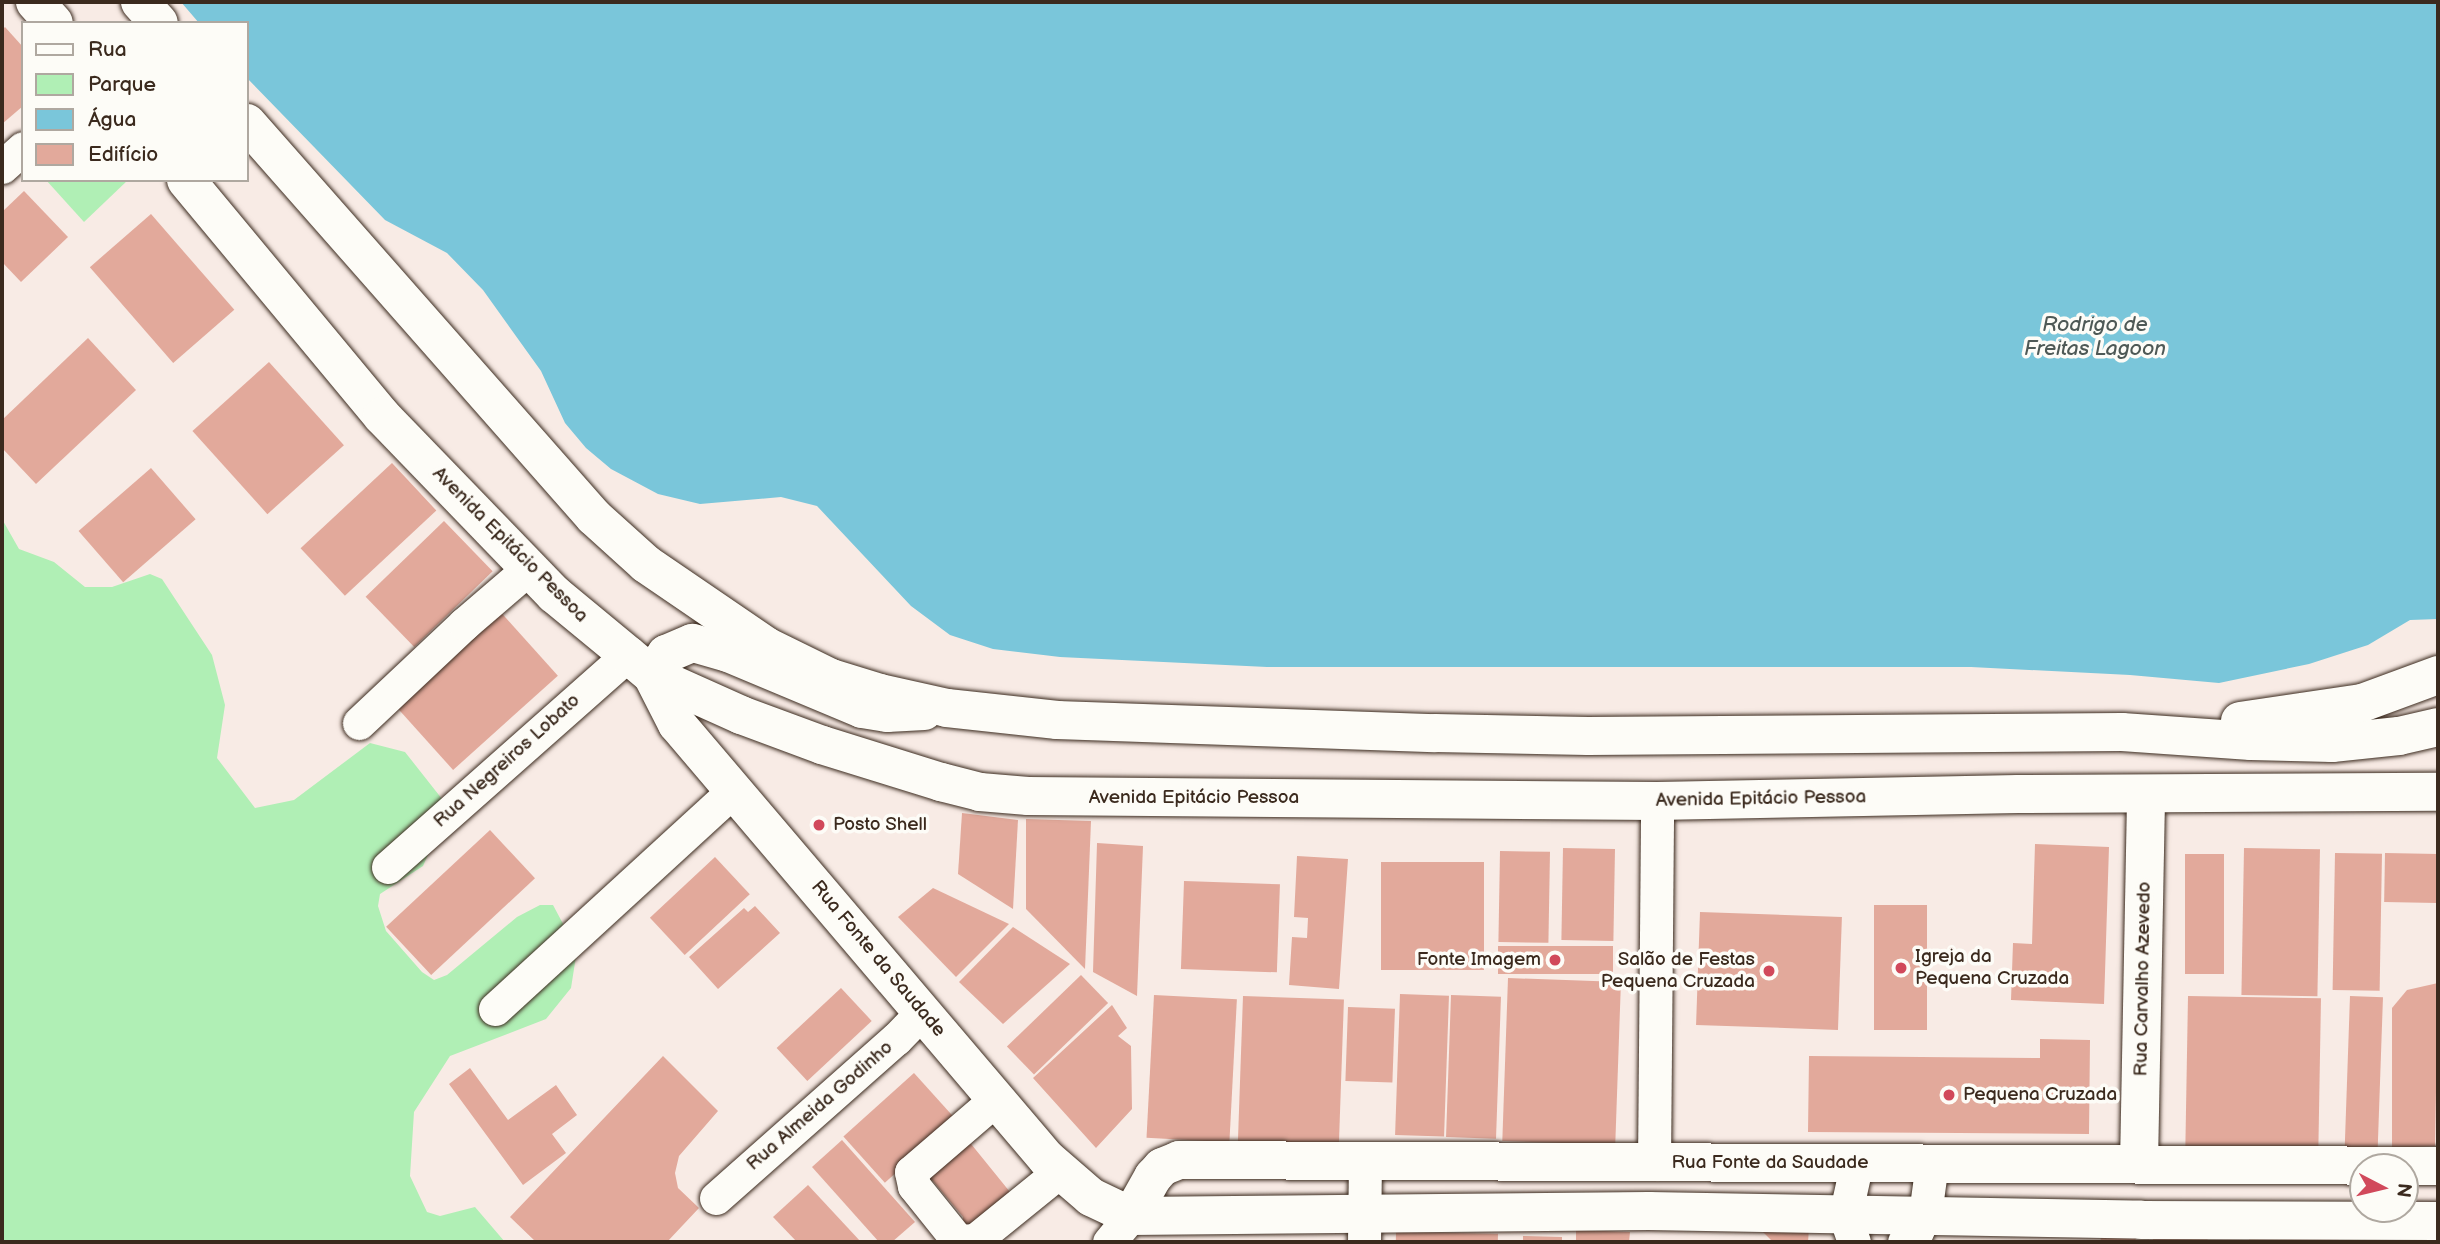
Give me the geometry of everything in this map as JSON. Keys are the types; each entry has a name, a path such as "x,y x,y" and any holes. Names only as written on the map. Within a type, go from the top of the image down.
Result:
{"main road":[{"path":"35,2 52,21"},
{"path":"248,124 594,517 646,564 766,646 831,678 947,708 1057,720 1434,733 1615,736 2122,732 2251,741 2368,741 2438,727"},
{"name":"Avenida Epitácio Pessoa","path":"188,182 382,416 562,601 640,665 741,715 822,745 981,792 1028,796 1657,801 2018,794 2438,792"},
{"path":"640,665 692,643 728,653 862,709 904,713 947,708"},
{"name":"Rua Fonte da Saudade","path":"640,665 677,724 996,1099 1059,1172 1099,1202 1120,1229"},
{"path":"2122,732 2288,716 2362,703 2438,675"},
{"name":"Rua Carvalho Azevedo","path":"2139,1164 2146,795"},
{"name":"Rua Fonte da Saudade","path":"1120,1229 1153,1177 1162,1167 1179,1160 2438,1166"},
{"name":"Rua Fonte da Saudade","path":"1120,1229 1364,1228 1649,1211 1850,1229 2141,1231 2438,1221"}],"street":[{"path":"2,167 21,150"},
{"path":"359,723 464,624 529,568"},
{"name":"Rua Negreiros Lobato","path":"388,867 640,665"},
{"path":"495,1009 734,790"},
{"path":"1654,1164 1657,801"},
{"name":"Rua Almeida Godinho","path":"716,1198 896,1039 923,1011"},
{"path":"996,1099 911,1172 914,1186 955,1237 960,1241 975,1240 1059,1172"},
{"path":"1364,1228 1366,1160"},
{"path":"1850,1229 1857,1162"},
{"path":"1915,1228 1932,1163"}],"green space":[{"path":"48,182 126,182 84,222"},
{"path":"2,519 19,549 54,562 85,587 112,587 150,574 162,579 212,655 225,705 217,758 255,808 294,800 370,743 405,752 446,804 445,817 423,866 380,894 378,906 386,931 422,972 434,980 447,975 517,917 540,905 553,905 577,950 571,988 546,1019 450,1056 414,1112 410,1176 427,1212 440,1216 475,1207 505,1242 2,1242"}],"water":[{"name":"Rodrigo de Freitas Lagoon","path":"181,2 2438,2 2438,619 2410,620 2368,645 2309,664 2219,683 2130,675 1971,667 1267,667 1060,657 993,649 950,635 911,606 817,506 781,497 700,504 658,494 611,469 586,448 565,423 541,371 483,290 447,253 385,220 248,79 248,21 197,21"}],"building":[{"path":"5,27 21,45 21,108 2,124 2,30"},
{"path":"24,191 68,237 21,282 2,262 2,212"},
{"path":"151,214 234,310 173,363 90,267"},
{"path":"88,338 136,390 36,484 2,448 2,420"},
{"path":"269,362 344,445 267,514 192,431"},
{"path":"392,463 436,511 345,596 301,548"},
{"path":"151,468 196,519 123,582 79,531"},
{"path":"444,521 493,571 414,647 366,597"},
{"path":"497,608 558,676 453,770 392,702"},
{"path":"962,813 1018,820 1013,909 958,874"},
{"path":"1026,819 1091,821 1085,969 1026,909"},
{"path":"490,830 535,878 431,975 386,927"},
{"path":"1097,843 1143,846 1137,996 1093,972"},
{"path":"2035,844 2109,847 2104,1004 2011,1000 2013,943 2032,944"},
{"path":"1563,848 1615,849 1613,941 1561,940"},
{"path":"2244,848 2320,849 2317,996 2241,995"},
{"path":"1500,851 1550,852 1548,943 1498,942"},
{"path":"2335,853 2382,854 2380,991 2333,990"},
{"path":"2385,853 2438,854 2437,903 2384,902"},
{"path":"2185,854 2224,854 2224,974 2185,974"},
{"path":"1297,856 1348,859 1339,989 1289,985 1292,937 1307,938 1308,918 1294,917"},
{"path":"715,857 750,894 685,955 650,918"},
{"path":"1381,862 1484,862 1484,970 1381,970"},
{"path":"1184,881 1280,884 1277,972 1181,969"},
{"path":"933,888 1009,924 956,977 898,917"},
{"name":"Igreja da Pequena Cruzada","path":"1874,905 1927,905 1927,1030 1874,1030"},
{"path":"755,906 780,933 718,989 689,957 744,908 748,912"},
{"name":"Salão de Festas Pequena Cruzada","path":"1700,912 1842,917 1838,1030 1696,1025"},
{"path":"1013,927 1070,964 1003,1024 959,982"},
{"name":"Fonte Imagem","path":"1498,946 1613,946 1613,974 1498,974"},
{"path":"1081,975 1108,1003 1034,1075 1007,1047"},
{"path":"1508,978 1621,982 1615,1145 1502,1141"},
{"path":"2438,983 2435,1146 2392,1148 2392,1008 2407,990"},
{"path":"841,988 872,1021 807,1081 777,1048"},
{"path":"1400,994 1449,996 1444,1137 1395,1135"},
{"path":"1154,995 1237,999 1229,1142 1147,1138"},
{"path":"1451,995 1501,997 1496,1139 1446,1137"},
{"path":"1243,996 1344,1000 1339,1144 1238,1141"},
{"path":"2188,996 2321,998 2318,1150 2185,1148"},
{"path":"2350,996 2383,997 2378,1150 2345,1149"},
{"path":"1112,1005 1127,1028 1118,1036 1131,1046 1132,1109 1096,1148 1033,1078"},
{"path":"1348,1007 1395,1009 1392,1083 1345,1081"},
{"name":"Pequena Cruzada","path":"2040,1039 2090,1040 2089,1134 1808,1132 1809,1056 2040,1058"},
{"path":"663,1056 718,1111 679,1156 675,1173 678,1188 699,1208 667,1242 536,1242 510,1217"},
{"path":"470,1068 508,1120 556,1085 577,1115 552,1134 566,1153 523,1185 449,1084"},
{"path":"914,1073 955,1119 885,1183 843,1137"},
{"path":"963,1134 1010,1192 963,1231 963,1217 922,1168"},
{"path":"842,1140 915,1222 892,1242 879,1242 812,1167"},
{"path":"808,1185 861,1242 797,1242 773,1217"},
{"path":"1745,1214 1810,1215 1808,1242 1773,1242"},
{"path":"2101,1229 2136,1230 2136,1242 2101,1242"},
{"path":"1576,1230 1630,1232 1629,1242 1576,1242"},
{"path":"1396,1232 1498,1234 1498,1242 1396,1242"},
{"path":"1523,1236 1562,1237 1562,1242 1523,1242"},
{"path":"2153,1236 2208,1238 2207,1242 2153,1242"},
{"path":"2339,1238 2339,1242 2249,1242 2249,1239"}],"place":[{"name":"Posto Shell","path":"819,825"},
{"name":"Fonte Imagem","path":"1555,960"},
{"name":"Igreja da Pequena Cruzada","path":"1901,968"},
{"name":"Salão de Festas Pequena Cruzada","path":"1769,971"},
{"name":"Pequena Cruzada","path":"1949,1095"}]}
